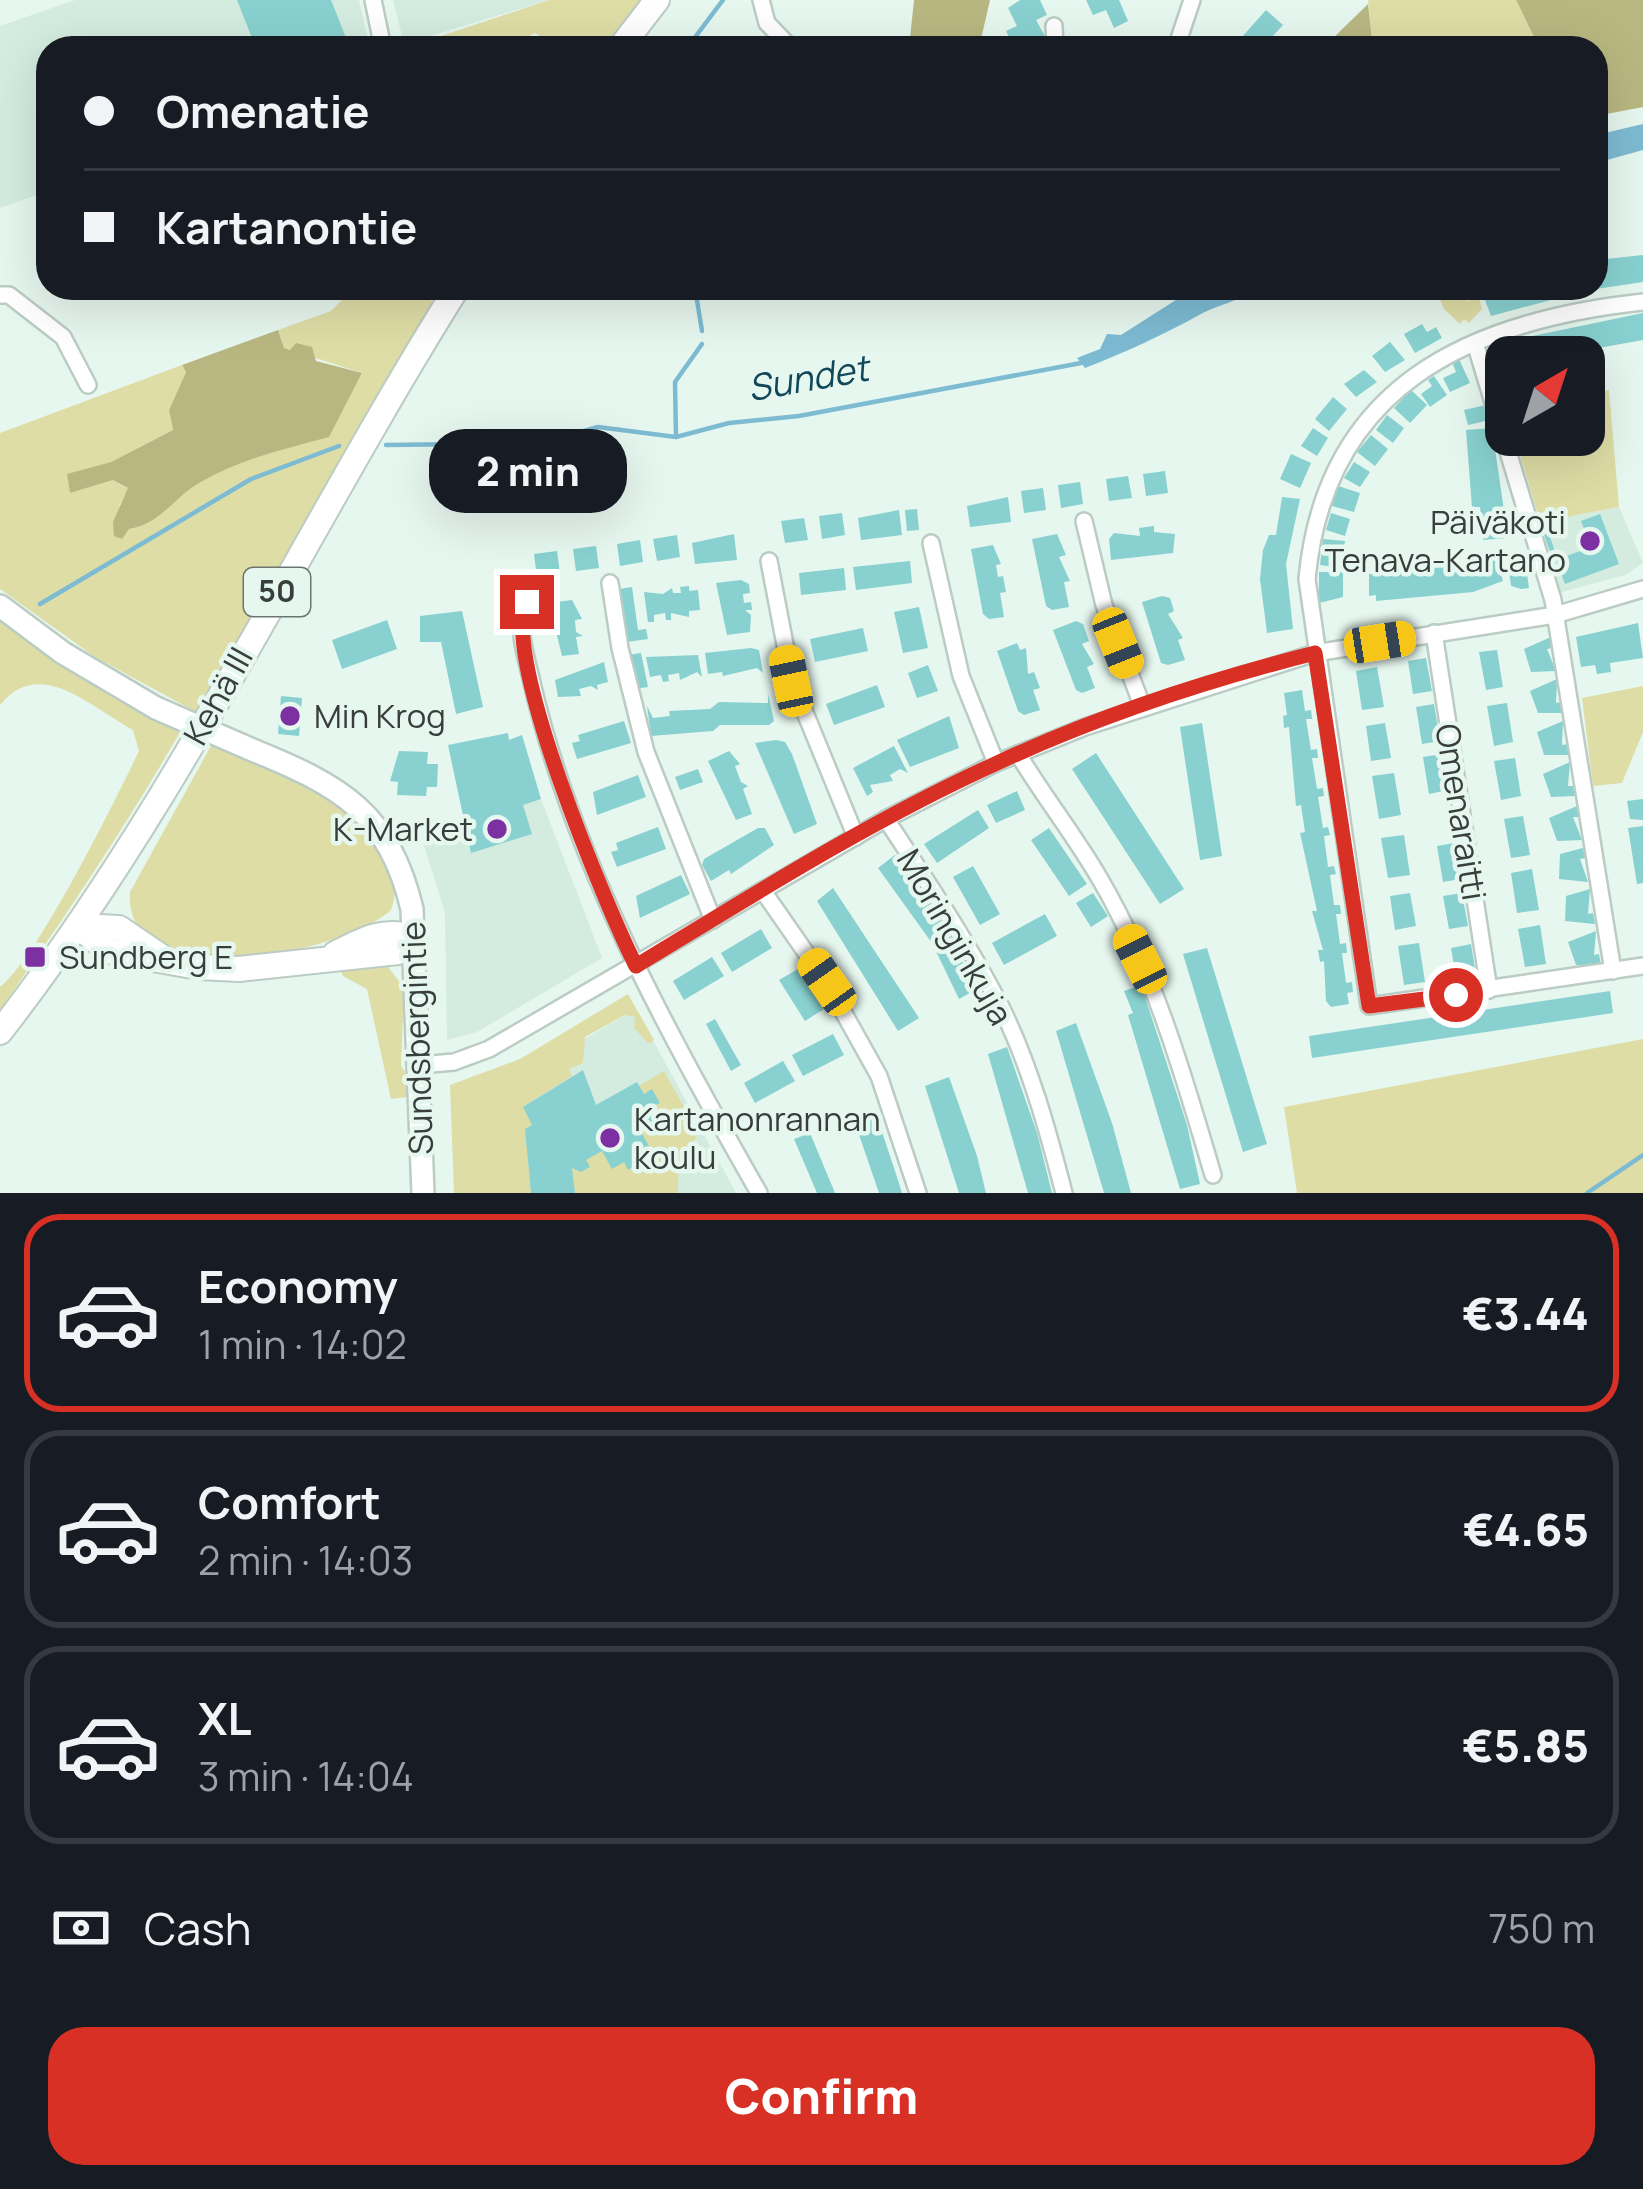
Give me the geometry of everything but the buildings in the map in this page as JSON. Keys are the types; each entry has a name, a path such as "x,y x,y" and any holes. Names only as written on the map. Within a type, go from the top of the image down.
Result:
{"highway":[{"path":"629,36 657,0"},
{"name":"Kehä III","path":"0,1032 78,926 172,778 347,469 450,300"},
{"path":"78,926 119,928 163,958 239,969 335,954 371,936 397,932 414,938"}],"main road":[{"name":"Sundsbergintie","path":"0,606 63,653 156,708 316,776 375,824 404,872 414,938 423,1193"}],"street":[{"path":"373,0 380,36"},
{"path":"761,0 767,22 779,36"},
{"path":"1180,36 1192,0"},
{"path":"1054,26 1054,36"},
{"path":"0,295 9,296 63,337 88,385"},
{"path":"1643,302 1575,313 1475,343 1396,387 1366,418 1332,470 1311,530 1307,579 1369,1006 1643,966"},
{"path":"1475,343 1556,615 1613,971"},
{"path":"1084,521 1104,605 1142,708"},
{"path":"931,543 961,676 996,763"},
{"path":"769,562 791,681 856,837"},
{"path":"610,583 620,648 646,752 713,920"},
{"path":"420,1065 441,1065 489,1049 886,819 1018,754 1142,708 1315,653 1556,615 1643,589"},
{"path":"527,602 523,644 540,717 591,868 636,966 759,1193"},
{"name":"Omenaraitti","path":"1434,633 1489,990"},
{"path":"1018,754 1100,880 1140,959 1166,1016 1214,1175"},
{"name":"Moringinkuja","path":"886,819 952,916 1004,1013 1046,1124 1064,1193"},
{"path":"763,891 827,982 879,1076 918,1193"}],"shaded area":[{"path":"75,0 359,0 367,36 36,36 36,195 0,208 0,26"},
{"path":"393,0 549,0 430,36 402,36"},
{"path":"549,0 641,0 615,36 441,36"},
{"path":"914,0 990,0 982,36 910,36"},
{"path":"1368,0 1516,0 1534,36 1372,36"},
{"path":"1516,0 1643,0 1643,107 1608,114 1608,36 1534,36"},
{"path":"1368,4 1372,36 1335,36"},
{"path":"342,300 434,302 196,712 95,657 0,589 0,433 182,365 186,372 169,410 173,430 111,462 68,475 70,493 113,480 129,489 119,506 129,529 140,526 216,474 329,436 362,373 284,348 278,330 331,311"},
{"path":"1440,300 1480,300 1482,309 1469,323 1464,319 1460,324"},
{"path":"278,330 284,348 290,350 296,343 312,347 316,361 362,373 329,437 216,474 150,522 129,529 122,539 114,536 113,522 128,488 113,480 70,493 67,474 111,462 173,430 169,410 186,372 182,365"},
{"path":"1609,390 1619,507 1540,522 1520,456 1605,456 1605,391"},
{"name":"Päiväkoti Tenava-Kartano","path":"1619,507 1643,563 1625,575 1558,593 1540,522"},
{"path":"0,614 183,727 0,1010 0,987 54,912 139,751 133,730 65,690 31,685 15,691 0,705"},
{"path":"1643,686 1643,732 1622,783 1593,786 1582,698"},
{"path":"212,744 305,782 345,810 363,828 390,871 395,893 391,910 330,941 241,958 197,956 161,946 137,926 130,892"},
{"path":"541,799 602,958 477,1032 447,1040 445,912 421,836"},
{"path":"386,964 404,988 401,1066 410,1079 407,1097 391,1099 367,989 343,976 338,965"},
{"path":"628,994 654,1040 649,1044 634,1028 635,1017 625,1015 585,1037 583,1063 569,1069 572,1076 524,1106 532,1125 525,1129 531,1193 454,1193 450,1085 520,1059"},
{"name":"Kartanonrannan koulu","path":"636,1009 736,1193 519,1193 511,1082"},
{"path":"1643,1039 1643,1193 1297,1193 1284,1107"},
{"path":"664,1071 698,1132 690,1153 679,1151 678,1193 575,1193 572,1168 581,1172 589,1168 586,1160 602,1151 613,1168 624,1162 629,1170 641,1163 640,1130 657,1120 651,1107 659,1102 652,1090 644,1094 639,1086"}],"water":[{"path":"1643,124 1643,150 1608,160 1608,132"},
{"path":"1176,300 1235,300 1085,368 1077,358 1100,349 1107,334 1121,335"}],"waterway":[{"path":"696,36 723,0"},
{"path":"697,300 702,331"},
{"path":"676,437 675,382 702,344"},
{"name":"Sundet","path":"386,445 541,443 598,427 676,437 729,423 799,416 1081,363"},
{"name":"Sundet","path":"40,604 251,479 339,446"},
{"path":"1587,1193 1643,1155"}],"place":[{"name":"Päiväkoti Tenava-Kartano","path":"1590,541"},
{"name":"Min Krog","path":"290,716"},
{"name":"K-Market","path":"497,829"},
{"name":"Sundberg E","path":"35,957"},
{"name":"Kartanonrannan koulu","path":"610,1138"}],"route":[{"path":"527,602 522,611 523,644 540,717 591,868 636,966 886,819 996,763 1085,727 1315,653 1369,1006 1456,995"}]}
